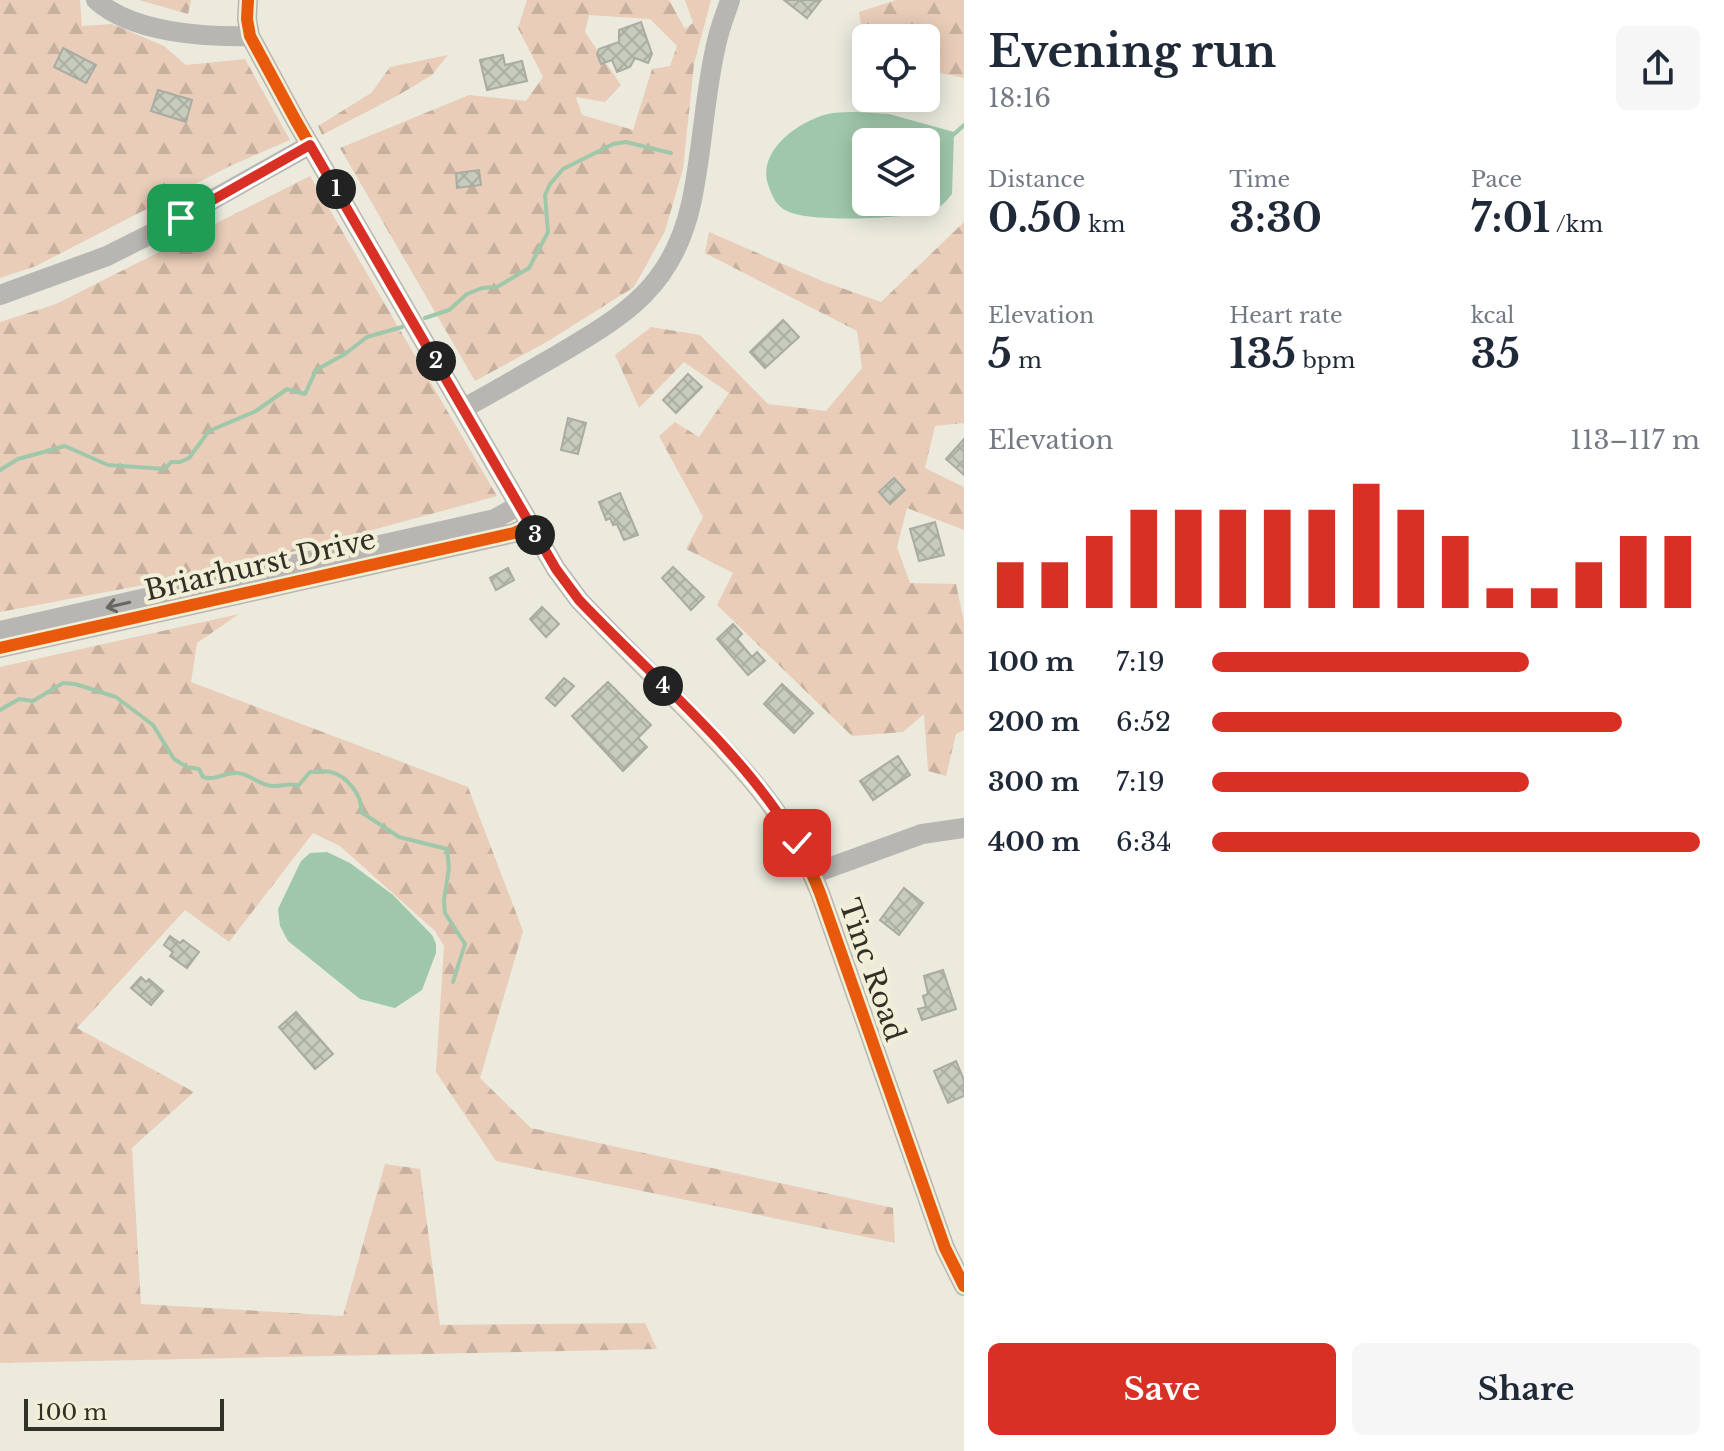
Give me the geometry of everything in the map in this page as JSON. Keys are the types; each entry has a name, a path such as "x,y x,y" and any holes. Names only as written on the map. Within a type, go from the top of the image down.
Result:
{"street":[{"path":"96,0 117,15 147,25 218,37 250,36 248,0"},
{"path":"464,408 603,329 628,311 661,273 686,225 717,39 730,0"},
{"name":"Tinc Road","path":"250,36 556,569 579,600 760,787 786,824 812,874 940,1234 964,1286"},
{"path":"0,295 119,251 310,145"},
{"name":"Briarhurst Drive","path":"0,631 479,523 495,519 519,505"},
{"name":"Briarhurst Drive","path":"0,648 514,533 530,526"},
{"path":"812,874 922,834 964,828"}],"green space":[{"path":"0,0 80,0 82,26 112,24 164,46 186,65 245,59 290,140 232,165 36,266 0,278"},
{"path":"139,0 191,0 188,14"},
{"path":"527,0 669,0 685,29 693,23 685,0 711,0 694,64 683,169 665,231 634,287 545,343 475,381 340,148 469,95 526,101 543,77 518,28","holes":["589,15 650,19 677,46 670,66 652,69 633,130 582,115 576,97 605,102 621,85 585,32"]},
{"path":"896,0 964,0 964,78 940,73 940,24 861,24 859,12"},
{"path":"448,55 432,75 322,135 318,126 371,93 390,67"},
{"path":"310,176 497,496 229,569 0,612 0,322 56,304"},
{"path":"964,222 964,423 935,426 925,468 964,487 964,530 907,508 897,547 910,583 956,584 964,622 964,730 956,734 946,776 928,771 924,714 903,732 852,736 717,605 733,573 686,549 703,517 659,436 675,422 699,437 729,393 684,362 639,408 615,355 651,327 700,335 768,404 826,411 862,368 857,331 705,253 709,232 822,281 881,302"},
{"path":"239,614 197,643 191,682 468,787 523,931 480,1078 531,1128 893,1208 895,1243 496,1161 436,1072 444,946 435,931 340,846 313,833 229,942 185,910 77,1028 194,1092 132,1148 141,1304 343,1316 385,1164 420,1169 440,1325 645,1323 657,1349 0,1363 0,667"}],"shaded area":[{"path":"833,113 889,114 940,128 852,128 852,216 899,216 839,218 799,215 780,207 775,201 766,174 774,149 795,129"},
{"path":"940,128 954,132 952,194 940,206"},
{"path":"327,852 350,863 393,895 432,935 436,944 436,953 422,990 395,1008 360,999 288,941 280,926 278,909 301,861 310,853"}],"building":[{"path":"784,0 821,0 807,18"},
{"path":"641,22 652,54 648,63 635,58 630,67 617,72 612,60 601,64 597,54 599,49 619,42 619,30"},
{"path":"63,48 96,65 86,83 54,67"},
{"path":"503,55 505,65 522,61 527,81 487,90 480,60"},
{"path":"158,90 192,100 186,122 151,111"},
{"path":"479,170 481,185 457,188 456,173"},
{"path":"783,320 799,337 765,368 750,352"},
{"path":"688,374 702,387 676,413 663,400"},
{"path":"568,418 586,423 578,454 561,450"},
{"path":"964,439 964,475 946,459"},
{"path":"894,478 905,490 890,504 879,492"},
{"path":"620,493 638,535 624,540 617,524 613,525 610,518 606,520 599,502"},
{"path":"935,522 944,555 919,561 910,529"},
{"path":"673,567 704,597 691,610 662,578"},
{"path":"508,568 514,580 496,590 490,578"},
{"path":"542,607 559,624 546,637 530,619"},
{"path":"733,624 742,634 737,639 752,657 757,652 765,661 748,675 717,639"},
{"path":"564,678 574,686 555,706 546,698"},
{"path":"608,682 651,725 638,738 647,747 623,771 572,716"},
{"path":"782,684 813,713 794,733 764,704"},
{"path":"898,756 910,775 873,800 860,781"},
{"path":"904,888 923,903 899,935 880,920"},
{"path":"170,936 180,943 183,940 199,952 187,968 170,956 173,952 164,945"},
{"path":"943,970 956,1009 922,1020 918,1009 926,1007 923,996 928,994 924,976"},
{"path":"141,977 146,982 149,979 163,991 151,1005 131,988"},
{"path":"296,1012 333,1054 315,1069 279,1027"},
{"path":"956,1061 964,1080 964,1096 948,1103 934,1071"}],"waterway":[{"path":"951,137 964,125"},
{"path":"425,318 449,310 467,294 482,288 497,287 529,268 548,232 545,195 563,169 613,144 626,142 671,153"},
{"path":"0,470 18,459 65,446 108,465 165,469 171,462 189,458 209,431 256,411 287,389 305,394 316,370 367,337 402,327"},
{"path":"0,710 19,699 33,701 63,683 75,684 116,697 153,725 174,759 187,767 199,769 203,777 240,773 267,785 298,786 310,772 337,774 357,793 361,812 399,837 447,849 449,868 445,913 465,944 453,982"}],"cycle path":[{"path":"248,0 250,36 296,121 556,569 579,600 704,727 762,792 808,865 945,1248 964,1286"},
{"path":"0,648 514,533 530,526"}],"route":[{"path":"181,218 310,145 547,556 567,585 760,787 797,843"}]}
